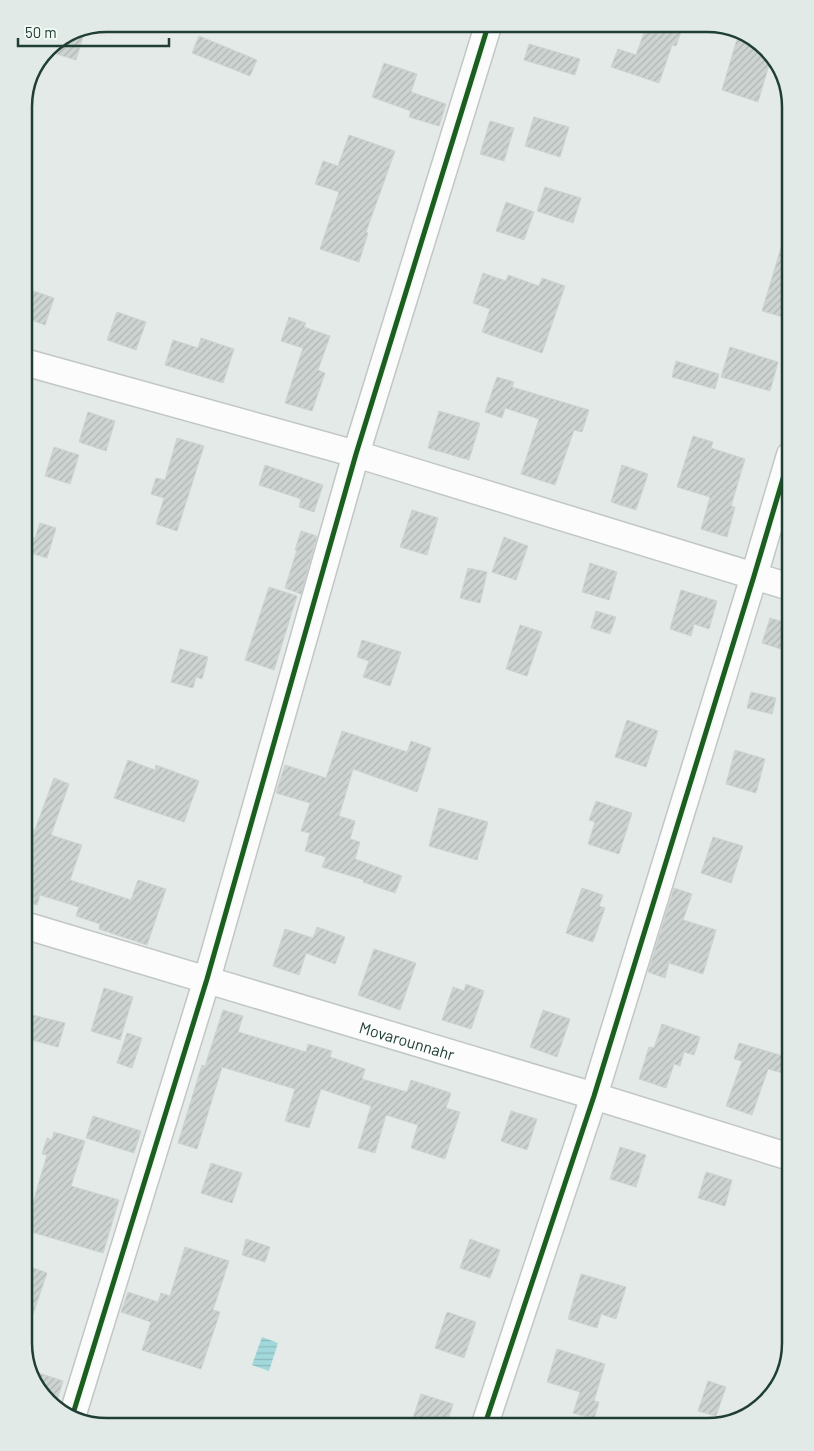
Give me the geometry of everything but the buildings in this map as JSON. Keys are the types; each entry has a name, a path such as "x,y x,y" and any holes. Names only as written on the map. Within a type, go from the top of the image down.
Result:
{"street":[{"path":"74,1411 208,979 356,454 486,33"},
{"path":"33,364 356,454 782,585"},
{"path":"487,1418 594,1096 782,482"},
{"name":"Movarounnahr","path":"33,928 208,979 782,1155"}],"water":[{"path":"262,1337 278,1343 269,1371 252,1365"}],"cycle path":[{"path":"74,1411 207,979 356,454 486,33"},
{"path":"487,1418 594,1096 782,482"}]}
